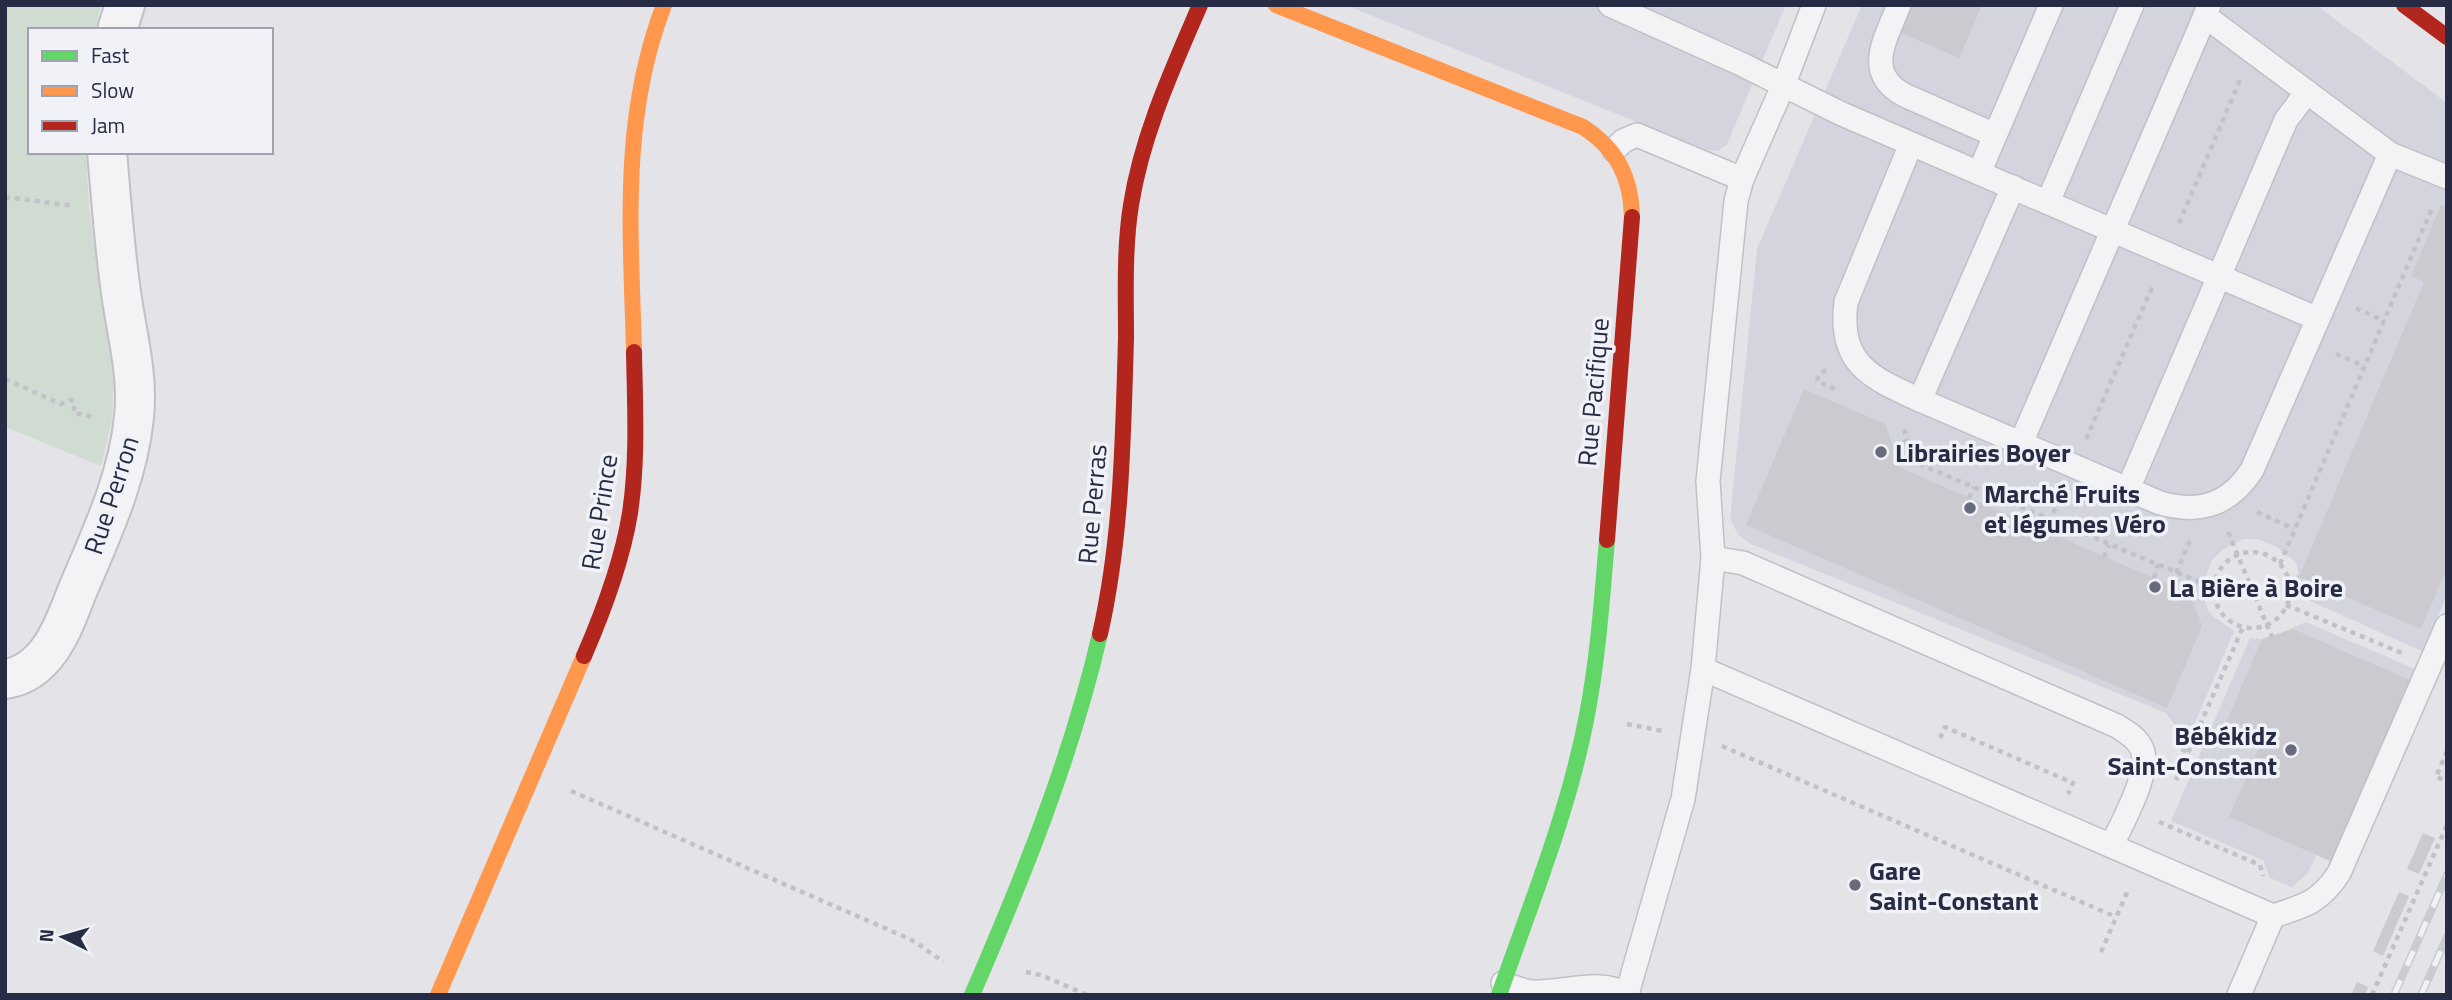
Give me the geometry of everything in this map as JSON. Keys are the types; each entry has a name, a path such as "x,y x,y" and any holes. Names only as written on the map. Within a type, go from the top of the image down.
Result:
{"street":[{"path":"118,28 125,5"},
{"name":"Rue Prince","path":"438,995 592,640 613,584 625,540 632,496 635,432 630,166 643,72 664,5"},
{"name":"Rue Perras","path":"972,995 1036,842 1068,754 1103,625 1114,558 1121,482 1128,234 1133,190 1147,138 1200,5"},
{"name":"Rue Pacifique","path":"1276,5 1583,127 1614,150 1630,183 1632,220 1594,668 1587,716 1566,799 1501,989"},
{"path":"2404,5 2444,29"},
{"name":"Rue Perron","path":"5,679 14,678 32,669 56,640 115,499 130,445 135,409 134,377 120,283 107,154"}],"lane":[{"path":"1501,989 1532,992 1605,986 1627,994 1683,799 1703,669 1713,558 1708,481 1735,201 1814,5"},
{"path":"1899,5 1883,45 1880,61 1883,78 1891,88 1904,95 1996,135"},
{"path":"1979,173 2051,5"},
{"path":"2048,202 2132,5"},
{"path":"1623,8 1740,62 1783,86 1911,144 2318,319"},
{"path":"2021,443 2207,11 2307,92 2390,154 2447,177"},
{"path":"2129,489 2286,120 2307,92"},
{"path":"1614,150 1623,141 1637,135 1742,179"},
{"path":"1911,144 1849,293 1843,322 1846,340 1854,359 1865,371 1884,384 2160,503 2190,509 2213,503 2233,493 2252,470 2390,154"},
{"path":"1920,400 2013,187"},
{"path":"1713,558 1743,563 2015,680 2117,726 2131,735 2141,747 2144,758 2143,773 2112,845"},
{"path":"1703,669 2273,916 2314,902 2340,873 2447,626"},
{"path":"2239,995 2273,916"}],"path":[{"path":"2174,234 2242,76"},
{"path":"5,197 76,206"},
{"path":"2280,564 2435,201"},
{"path":"2420,238 2427,238"},
{"path":"2082,446 2157,277"},
{"path":"2348,305 2384,321"},
{"path":"2329,351 2364,366"},
{"path":"5,379 61,404 74,401 74,413 99,417"},
{"path":"1817,381 1841,392"},
{"path":"1900,418 1914,462 2214,588"},
{"path":"1893,446 1908,441"},
{"path":"1969,498 1974,486"},
{"path":"2045,531 2062,495"},
{"path":"2226,527 2272,637"},
{"path":"2104,557 2109,545"},
{"path":"2259,552 2280,564 2290,587 2283,613 2267,625 2248,628 2225,617 2218,608 2214,588 2218,572 2225,563 2239,555 2259,552"},
{"path":"2154,578 2158,565"},
{"path":"2288,582 2299,577"},
{"path":"2286,605 2406,654"},
{"path":"2173,787 2243,627"},
{"path":"1624,723 1670,732"},
{"path":"1945,727 2073,783 2065,802"},
{"path":"1717,744 2116,917"},
{"path":"2447,751 2436,777 2447,781"},
{"path":"560,786 905,937 920,944 931,955 949,963"},
{"path":"2154,833 2163,810"},
{"path":"2158,822 2260,865 2265,882"},
{"path":"2372,995 2447,825"},
{"path":"2101,952 2133,881"},
{"path":"1015,970 1041,975 1087,995"}],"shaded area":[{"path":"5,5 101,5 95,28 28,28 28,154 86,154 89,208 114,374 112,419 101,466 5,427"},
{"path":"1345,5 1786,5 1727,144 1718,151 1707,150"},
{"path":"1862,5 2316,5 2447,103 2447,595 2422,651 2299,596 2296,562 2275,546 2257,539 2243,539 2222,550 2212,560 2205,578 2205,602 2210,614 2234,631 2189,737 2180,732 2166,713 1749,543 1738,534 1730,519 1757,249"},
{"name":"Bébékidz Saint-Constant","path":"2306,622 2415,669 2333,862 2316,855 2308,873 2292,887 2270,878 2263,860 2171,821 2250,638 2272,637"}],"building":[{"path":"1913,5 1982,5 1959,58 1901,33"},
{"path":"2441,205 2447,207 2447,568 2421,629 2299,577 2424,282 2411,276"},
{"path":"1804,389 1885,424 1901,468 2190,594 2202,626 2167,708 1746,525"},
{"name":"Bébékidz Saint-Constant","path":"2293,629 2410,680 2333,862 2229,817 2261,743 2224,727 2262,639"},
{"path":"2423,833 2435,838 2419,874 2407,869"},
{"path":"2399,892 2409,896 2383,956 2373,951"},
{"path":"2357,982 2368,987 2365,995 2351,995"}],"railway":[{"path":"2394,995 2447,875"},
{"path":"2421,995 2447,937"}],"traffic: fast":[{"path":"1499,995 1548,856 1579,751 1594,672 1607,540"},
{"path":"972,995 1060,772 1100,634"}],"traffic: slow":[{"path":"634,352 631,220 634,134 640,91 664,5"},
{"path":"1276,5 1583,127 1605,145 1620,165 1629,189 1632,217"},
{"path":"438,995 584,656"}],"traffic: jam":[{"path":"1100,634 1113,561 1120,487 1126,338 1126,255 1131,205 1150,128 1200,5"},
{"path":"2404,5 2447,37"},
{"path":"1607,540 1632,217"},
{"path":"584,656 612,586 630,513 635,453 634,352"}],"place":[{"name":"Librairies Boyer","path":"1881,452"},
{"name":"Marché Fruits et légumes Véro","path":"1970,508"},
{"name":"La Bière à Boire","path":"2155,587"},
{"name":"Bébékidz Saint-Constant","path":"2291,750"},
{"name":"Gare Saint-Constant","path":"1855,885"}]}
